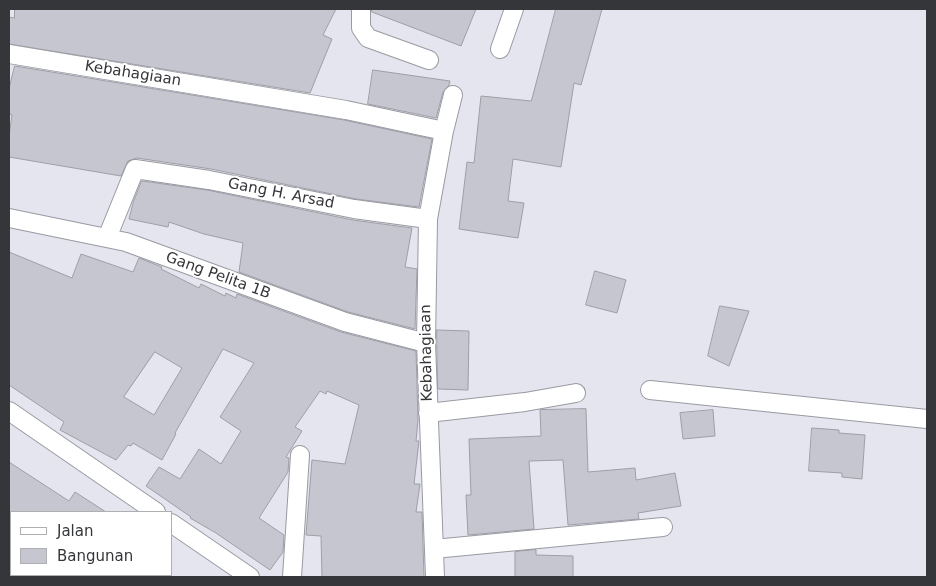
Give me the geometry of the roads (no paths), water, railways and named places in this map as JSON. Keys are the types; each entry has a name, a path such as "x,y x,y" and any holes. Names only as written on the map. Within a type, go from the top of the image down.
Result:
{"street":[{"path":"361,9 361,28 368,38 429,60"},
{"path":"500,49 514,9"},
{"name":"Kebahagiaan","path":"9,54 346,110 444,131"},
{"name":"Kebahagiaan","path":"435,577 426,343 428,219 444,131 453,95"},
{"name":"Gang H. Arsad","path":"107,238 135,168 209,180 354,209 428,219"},
{"name":"Gang Pelita 1B","path":"9,218 126,242 345,322 426,343"},
{"path":"650,390 927,419"},
{"path":"428,413 525,402 576,393"},
{"path":"9,411 155,511"},
{"path":"292,577 300,455"},
{"path":"172,524 250,577"},
{"path":"434,549 663,527"}]}
